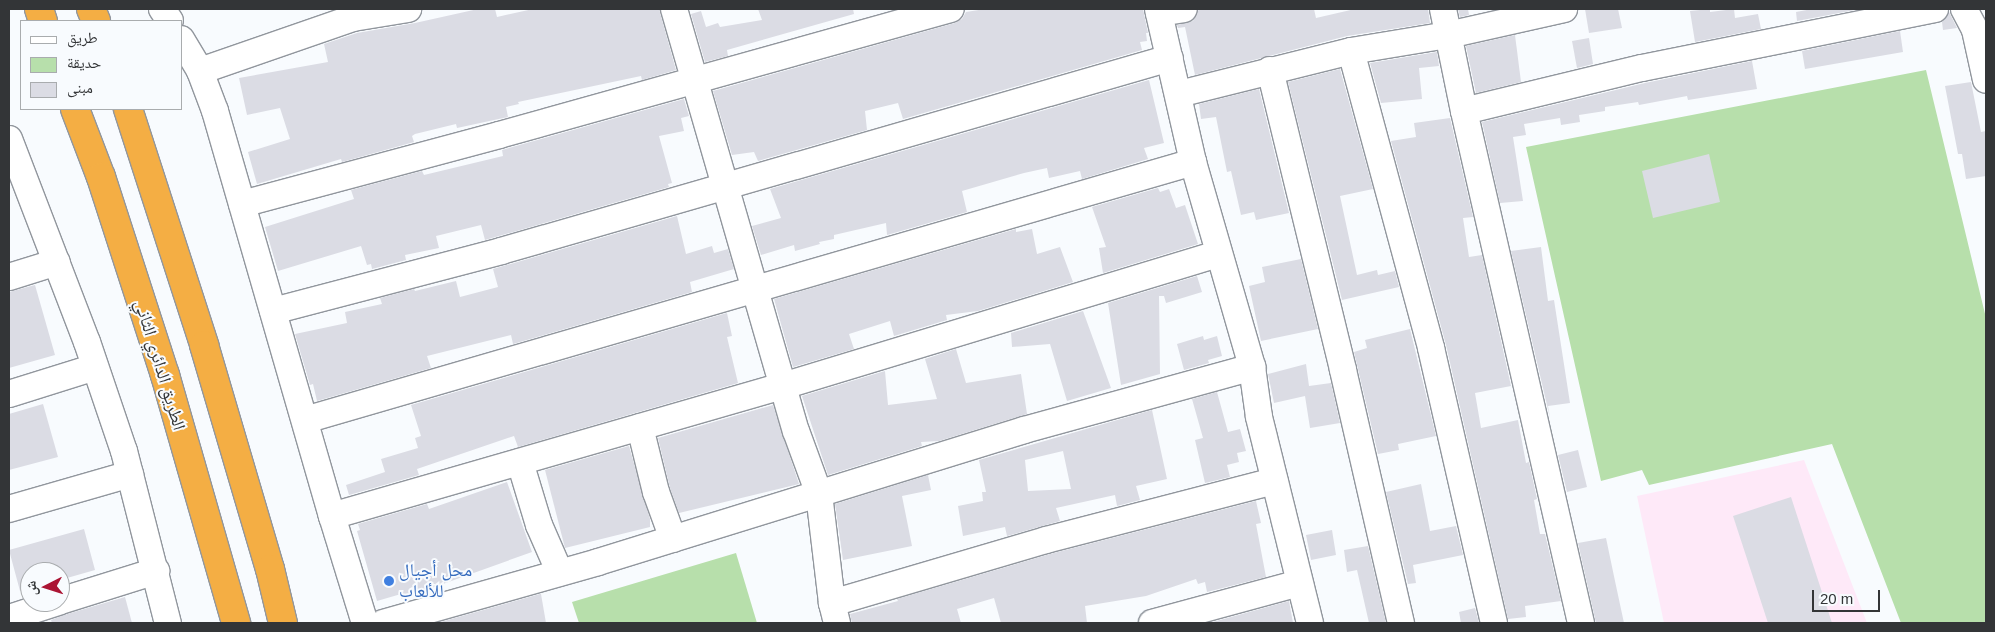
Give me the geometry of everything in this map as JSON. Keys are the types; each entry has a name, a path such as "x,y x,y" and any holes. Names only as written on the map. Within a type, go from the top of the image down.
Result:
{"highway":[{"name":"الطريق الدائري الثاني","path":"76,110 101,177 165,375 236,623"},
{"path":"128,110 204,345 270,569 283,623"}],"street":[{"path":"162,9 169,20"},
{"path":"200,71 352,14 408,9"},
{"path":"674,9 796,431 819,494 835,613 1046,540 1274,481"},
{"path":"242,204 951,9"},
{"path":"1184,9 1158,11 1179,94 1193,162 1252,367 1259,417 1310,623"},
{"path":"1443,9 1464,111 1581,623"},
{"path":"1179,94 1351,51 1448,35 1564,9"},
{"path":"1464,111 1642,68 1935,9"},
{"path":"1964,9 1975,30 1986,80"},
{"path":"182,41 200,71 215,111 332,516 365,623"},
{"path":"1351,51 1431,348 1494,623"},
{"path":"273,311 501,251 726,184 1170,58"},
{"path":"1270,70 1343,370 1401,623"},
{"path":"9,139 57,262 95,367 130,474 168,623"},
{"path":"305,420 1193,162"},
{"path":"332,516 783,386 1218,254"},
{"path":"9,277 57,262"},
{"path":"9,394 95,367"},
{"path":"383,623 673,539 1024,430 1252,367"},
{"path":"640,427 656,492 673,539"},
{"path":"520,462 539,525 560,572"},
{"path":"9,509 130,474"},
{"path":"70,598 156,571"},
{"path":"1152,623 1299,583"},
{"path":"9,618 28,612"}],"shaded area":[{"path":"1804,460 1867,623 1664,623 1637,496"}],"green space":[{"path":"1926,70 1986,318 1986,623 1901,623 1832,444 1649,485 1642,470 1601,481 1526,147"},
{"path":"736,553 757,623 579,623 572,602"}],"building":[{"path":"478,9 495,9 497,17 533,9 659,9 676,70 642,80 641,76 518,102 519,104 506,107 508,117 457,128 456,124 415,134 412,136 414,142 342,162 341,159 257,184 248,152 290,139 280,108 247,115 239,78 328,62 324,44 357,33"},
{"path":"758,9 853,9 854,14 727,50 728,56 705,62 691,14 701,11 706,27 718,23 720,27 762,20"},
{"path":"985,9 1143,9 1148,33 1146,33 1147,41 1140,42 1142,50 903,119 898,103 865,111 867,130 758,161 754,152 732,155 713,91 955,23 962,19 966,12"},
{"path":"1199,9 1314,9 1316,18 1355,9 1428,9 1430,23 1347,36 1195,75 1185,27 1178,28 1177,25 1193,21"},
{"path":"1458,9 1468,9 1469,15 1460,17"},
{"path":"1585,9 1618,9 1622,28 1589,33"},
{"path":"1710,9 1710,12 1734,9 1735,18 1758,14 1761,29 1695,42 1690,11"},
{"path":"1812,9 1860,9 1797,21 1796,12"},
{"path":"1949,12 1957,28 1943,30 1942,22"},
{"path":"1900,31 1903,52 1805,69 1802,51"},
{"path":"1515,35 1521,82 1476,93 1466,46"},
{"path":"1589,38 1593,64 1577,68 1572,41"},
{"path":"1437,52 1439,66 1419,68 1422,99 1381,103 1370,63"},
{"path":"1752,61 1757,89 1688,100 1687,96 1639,105 1638,102 1605,107 1605,111 1579,115 1580,122 1561,125 1560,118 1524,124 1526,135 1513,137 1523,201 1500,203 1482,122 1645,83"},
{"path":"1340,69 1373,189 1340,196 1357,275 1377,270 1378,275 1395,271 1399,287 1342,300 1288,82"},
{"path":"1149,80 1164,143 1144,148 1148,159 1082,179 1080,171 1049,178 1047,168 1024,173 962,191 967,212 887,235 886,223 834,235 834,239 819,242 820,244 795,251 794,245 761,255 752,226 781,218 770,189"},
{"path":"1971,82 1981,132 1986,131 1986,176 1966,179 1962,154 1958,154 1945,86"},
{"path":"1259,89 1289,213 1256,220 1254,212 1241,215 1231,171 1227,172 1216,117 1201,119 1199,104"},
{"path":"684,99 689,116 681,118 684,131 659,136 672,183 668,184 669,187 485,240 481,225 436,236 439,248 405,255 406,260 372,269 371,264 367,265 361,246 278,271 265,227 354,199 351,190 422,171 424,175 503,156 502,150"},
{"path":"1450,118 1473,217 1463,218 1469,257 1482,255 1511,386 1475,393 1481,428 1518,420 1526,463 1529,462 1537,499 1534,500 1540,534 1545,534 1561,601 1525,606 1526,617 1508,619 1446,345 1391,141 1416,137 1414,123"},
{"path":"1709,154 1720,202 1653,218 1642,171"},
{"path":"1158,188 1160,192 1169,189 1176,208 1185,205 1198,244 1103,273 1099,248 1106,247 1092,207"},
{"path":"677,216 686,254 712,246 714,253 728,249 734,269 690,282 692,292 513,344 511,335 427,356 431,368 317,401 313,384 310,385 295,334 347,323 345,312 382,304 380,298 414,289 415,291 456,281 460,297 498,287 493,269"},
{"path":"1016,229 1016,232 1032,229 1037,254 1060,247 1073,282 978,311 946,315 947,320 894,336 890,321 849,334 854,349 793,367 774,299"},
{"path":"1541,247 1548,301 1554,300 1570,403 1548,406 1550,418 1511,251"},
{"path":"1301,259 1318,329 1261,341 1249,286 1265,282 1262,267"},
{"path":"1197,276 1202,292 1166,303 1164,296 1159,296 1160,374 1121,385 1108,303"},
{"path":"35,285 55,355 9,368 9,292"},
{"path":"1083,311 1111,388 1067,401 1050,344 1012,347 1011,333"},
{"path":"727,313 732,336 727,337 738,383 518,447 514,436 417,469 419,475 349,495 346,485 385,472 381,459 418,448 415,438 421,436 411,405"},
{"path":"1410,329 1436,436 1398,444 1399,450 1378,454 1354,352 1367,348 1365,340"},
{"path":"1203,336 1204,340 1217,336 1222,356 1208,360 1209,363 1184,370 1177,344"},
{"path":"956,349 966,383 1021,374 1027,414 939,441 921,442 922,446 828,475 802,396 885,371 888,405 937,399 925,359"},
{"path":"1306,364 1309,386 1331,383 1340,423 1310,428 1305,396 1274,403 1268,374"},
{"path":"1217,392 1228,432 1240,429 1246,451 1237,453 1239,462 1227,465 1230,477 1205,483 1195,440 1203,438 1192,399"},
{"path":"43,404 58,457 9,470 9,414"},
{"path":"773,405 799,484 679,513 670,488 658,438"},
{"path":"1152,410 1167,479 1136,486 1140,500 1117,506 1115,495 1056,508 1060,521 1007,536 1005,527 963,536 958,506 983,501 982,492 986,492 979,460","holes":["1063,451 1071,489 1028,491 1025,460"]},
{"path":"629,446 650,519 650,527 565,548 545,470"},
{"path":"1578,450 1587,487 1567,492 1558,455"},
{"path":"928,475 931,490 902,496 912,546 843,560 835,504"},
{"path":"507,482 532,552 401,599 401,594 377,601 357,531 360,530 358,524 427,504 429,509"},
{"path":"1421,484 1430,531 1456,526 1463,555 1413,565 1416,583 1408,584 1386,492"},
{"path":"1791,497 1832,623 1768,623 1733,516"},
{"path":"1256,501 1261,523 1256,524 1266,577 1207,592 1205,582 1198,584 1196,579 1146,596 1085,606 1087,623 1001,623 994,598 957,609 961,623 852,623 850,614 898,601 897,599 1050,554"},
{"path":"84,529 95,570 70,577 70,562 20,562 20,591 9,550"},
{"path":"1332,530 1336,555 1311,560 1306,535"},
{"path":"1606,538 1624,623 1596,623 1578,543"},
{"path":"1368,546 1386,623 1369,623 1357,570 1347,572 1344,550"},
{"path":"540,594 546,623 437,623"},
{"path":"125,597 132,623 52,623 51,620 64,615"},
{"path":"1289,601 1293,623 1213,623 1213,622"},
{"path":"1475,608 1479,623 1461,623 1459,612"}],"place":[{"name":"محل أجيال للألعاب","path":"389,581"}]}
